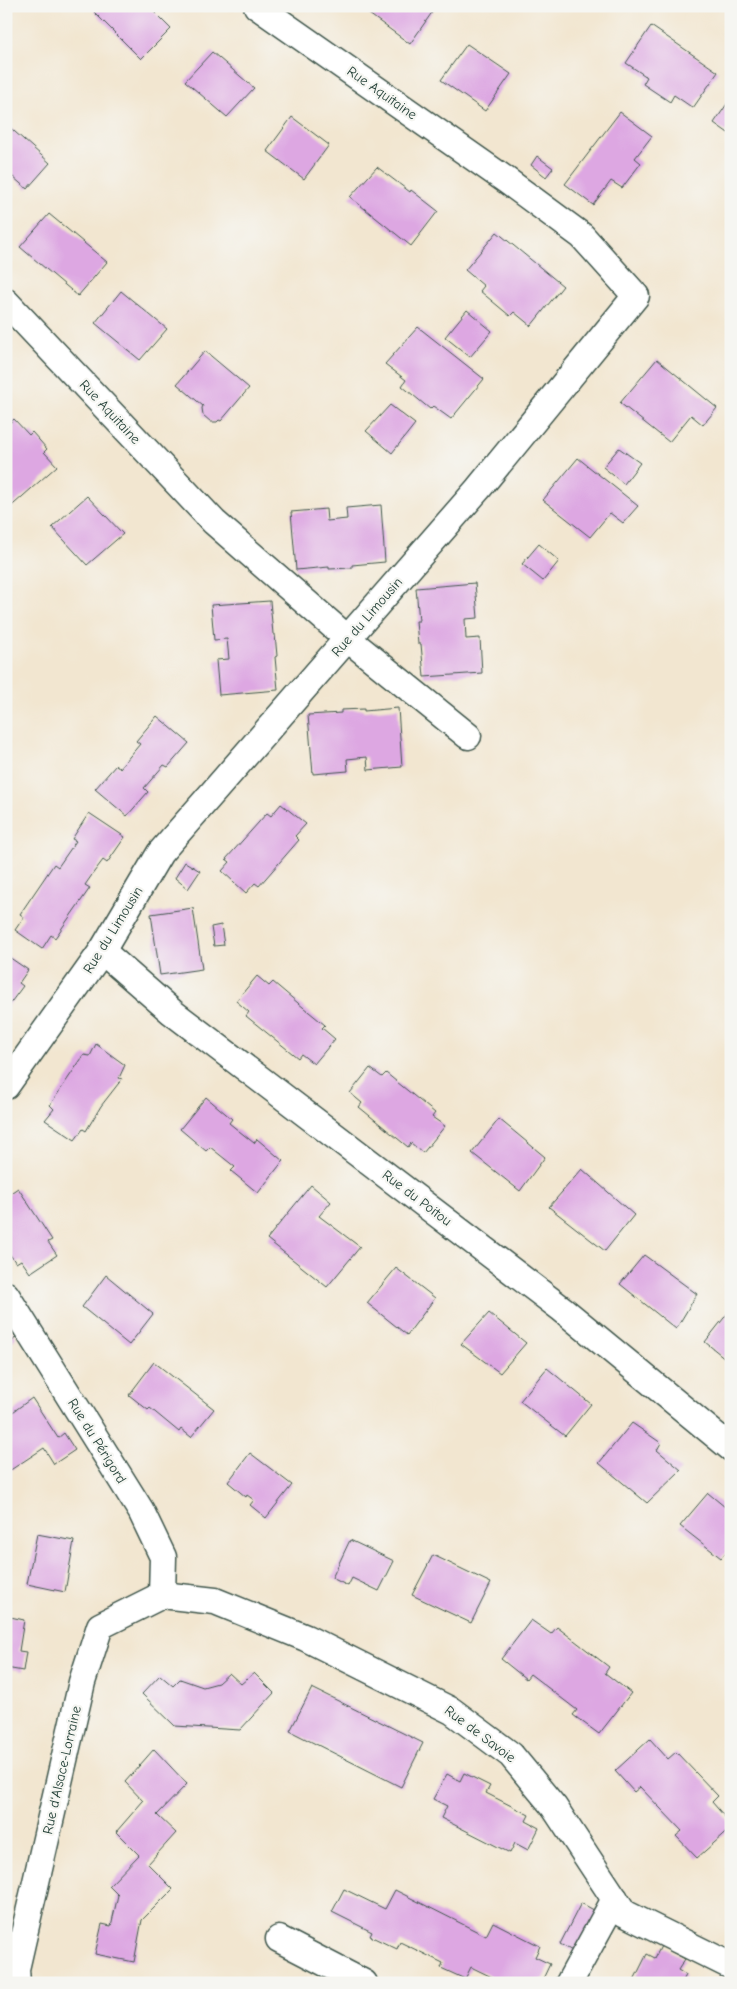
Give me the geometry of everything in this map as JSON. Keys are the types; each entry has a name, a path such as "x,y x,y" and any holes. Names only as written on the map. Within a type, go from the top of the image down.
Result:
{"street":[{"name":"Rue Aquitaine","path":"258,6 506,180"},
{"name":"Rue du Limousin","path":"6,1086 102,951 160,853 478,489 636,296 582,236 506,180"},
{"name":"Rue Aquitaine","path":"6,302 214,522 348,639 468,736"},
{"name":"Rue du Poitou","path":"102,951 172,1012 562,1309 731,1448"},
{"name":"Rue du Périgord","path":"6,1295 141,1511 163,1557 162,1595"},
{"name":"Rue de Savoie","path":"162,1595 215,1601 224,1604 306,1638 452,1711 511,1755 554,1807 624,1913 731,1966"},
{"name":"Rue d'Alsace-Lorraine","path":"17,1983 16,1969 22,1941 82,1682 100,1626 162,1595"},
{"path":"569,1983 615,1899"},
{"path":"279,1939 364,1983"}],"building":[{"path":"100,6 148,6 171,29 141,59 94,12"},
{"path":"368,6 426,6 433,11 410,44 365,11"},
{"path":"651,26 718,72 693,108 674,95 670,102 643,84 647,77 626,63"},
{"path":"467,44 511,74 485,111 441,80"},
{"path":"212,52 254,88 227,117 185,81"},
{"path":"731,98 731,135 714,123"},
{"path":"620,112 652,136 635,158 641,163 622,188 611,181 593,205 565,184"},
{"path":"292,117 329,145 304,179 267,151"},
{"path":"6,124 50,163 27,189 6,171"},
{"path":"537,156 553,168 546,177 531,165"},
{"path":"377,167 438,211 411,246 350,197"},
{"path":"49,214 107,262 78,296 20,247"},
{"path":"497,232 563,286 531,326 514,312 510,316 480,291 484,286 465,270"},
{"path":"121,291 167,329 140,360 95,323"},
{"path":"467,310 492,331 470,357 445,337"},
{"path":"418,327 484,379 451,419 433,406 430,409 402,386 406,380 385,364"},
{"path":"205,351 249,388 221,421 217,422 211,422 203,415 203,406 177,384"},
{"path":"657,359 717,408 703,425 691,415 669,442 620,403"},
{"path":"390,405 415,424 392,453 366,431"},
{"path":"14,419 29,435 32,432 47,449 44,452 57,466 6,511 6,426"},
{"path":"619,448 640,463 624,484 603,467"},
{"path":"578,458 638,506 623,523 610,513 590,537 543,500"},
{"path":"87,496 123,534 87,565 52,527"},
{"path":"381,505 385,562 352,565 352,568 329,569 329,567 296,570 291,512 326,509 327,521 347,519 346,508"},
{"path":"539,544 559,561 543,581 522,564"},
{"path":"475,583 478,618 465,619 466,639 480,638 482,673 424,677 421,644 418,644 416,621 419,621 416,588"},
{"path":"270,601 277,656 275,657 278,690 219,695 216,660 229,659 227,639 214,640 211,605"},
{"path":"398,708 402,767 368,770 367,757 347,759 348,771 313,774 308,715 341,713 341,710 364,709 364,711"},
{"path":"157,716 189,743 168,767 164,765 144,788 148,792 127,816 95,789 116,765 120,768 140,744 136,741"},
{"path":"281,804 306,824 295,836 299,840 259,886 255,883 246,893 222,871 230,862 226,859 267,813 271,816"},
{"path":"89,813 125,837 107,863 103,860 94,872 85,885 90,888 55,938 51,935 42,949 15,930 24,917 20,914 54,864 58,867 76,841 72,839"},
{"path":"185,862 200,871 188,889 175,878"},
{"path":"193,908 202,969 160,975 151,914"},
{"path":"221,925 224,945 214,946 211,927"},
{"path":"6,955 28,970 19,983 23,986 6,1009"},
{"path":"257,976 269,986 273,982 325,1025 322,1028 335,1039 314,1064 301,1054 298,1058 246,1016 249,1012 236,1001"},
{"path":"96,1044 125,1065 119,1078 122,1079 101,1106 86,1131 83,1129 75,1140 45,1120 54,1109 50,1105 84,1055 90,1056"},
{"path":"370,1068 382,1077 386,1073 435,1113 432,1117 445,1126 423,1153 411,1143 408,1147 359,1107 362,1103 350,1093"},
{"path":"206,1097 232,1119 229,1123 254,1143 257,1139 283,1161 258,1193 231,1171 235,1167 210,1147 206,1151 180,1129"},
{"path":"499,1119 545,1157 520,1191 472,1153"},
{"path":"582,1169 634,1215 605,1251 549,1207"},
{"path":"311,1185 331,1202 319,1216 360,1247 327,1287 267,1239"},
{"path":"18,1188 52,1240 48,1242 57,1255 30,1273 21,1260 16,1263 6,1249 6,1196"},
{"path":"644,1255 697,1294 676,1329 620,1284"},
{"path":"396,1268 435,1298 407,1335 367,1303"},
{"path":"106,1275 153,1314 129,1345 82,1307"},
{"path":"731,1309 731,1363 705,1342"},
{"path":"489,1313 526,1343 500,1373 461,1344"},
{"path":"6,1323 16,1337 6,1349"},
{"path":"154,1362 214,1409 191,1437 181,1429 179,1432 150,1408 148,1410 129,1395"},
{"path":"547,1368 591,1404 565,1436 520,1401"},
{"path":"32,1398 58,1438 64,1433 75,1450 54,1464 44,1448 6,1473 6,1417"},
{"path":"632,1423 661,1443 657,1450 681,1470 647,1503 599,1463"},
{"path":"250,1453 292,1485 266,1518 250,1505 254,1500 247,1495 246,1497 228,1482"},
{"path":"708,1493 731,1512 731,1547 721,1558 680,1526"},
{"path":"37,1534 74,1541 65,1592 27,1584"},
{"path":"350,1540 394,1561 379,1591 352,1578 348,1586 332,1578"},
{"path":"433,1555 491,1583 471,1623 412,1595"},
{"path":"6,1616 24,1620 19,1651 26,1652 23,1671 6,1668"},
{"path":"531,1620 551,1634 557,1627 609,1667 605,1673 631,1693 599,1734 573,1715 577,1710 530,1674 526,1679 501,1659"},
{"path":"229,1673 241,1684 254,1673 274,1693 240,1730 175,1726 142,1694 160,1675 173,1686 180,1679 203,1687 218,1683"},
{"path":"312,1688 423,1743 401,1787 290,1731"},
{"path":"6,1734 10,1735 7,1750 6,1750"},
{"path":"650,1739 668,1759 676,1752 718,1796 712,1802 731,1824 731,1828 697,1858 676,1836 682,1831 640,1787 634,1792 615,1771"},
{"path":"154,1749 187,1784 157,1815 176,1833 148,1864 173,1889 142,1920 134,1962 95,1954 102,1924 111,1926 118,1895 109,1886 139,1855 116,1832 143,1801 125,1782"},
{"path":"464,1773 490,1786 486,1793 529,1815 526,1821 539,1828 528,1850 515,1843 510,1853 441,1818 447,1806 433,1799 447,1774 460,1781"},
{"path":"344,1889 385,1909 395,1890 486,1936 493,1922 540,1946 535,1957 550,1964 541,1983 530,1983 524,1980 522,1983 504,1983 471,1967 465,1979 441,1968 443,1963 400,1942 397,1949 370,1936 372,1932 332,1912"},
{"path":"581,1903 603,1915 583,1957 560,1944"},
{"path":"661,1946 685,1959 678,1970 686,1975 682,1983 640,1983 634,1980 647,1954 655,1958"}]}
